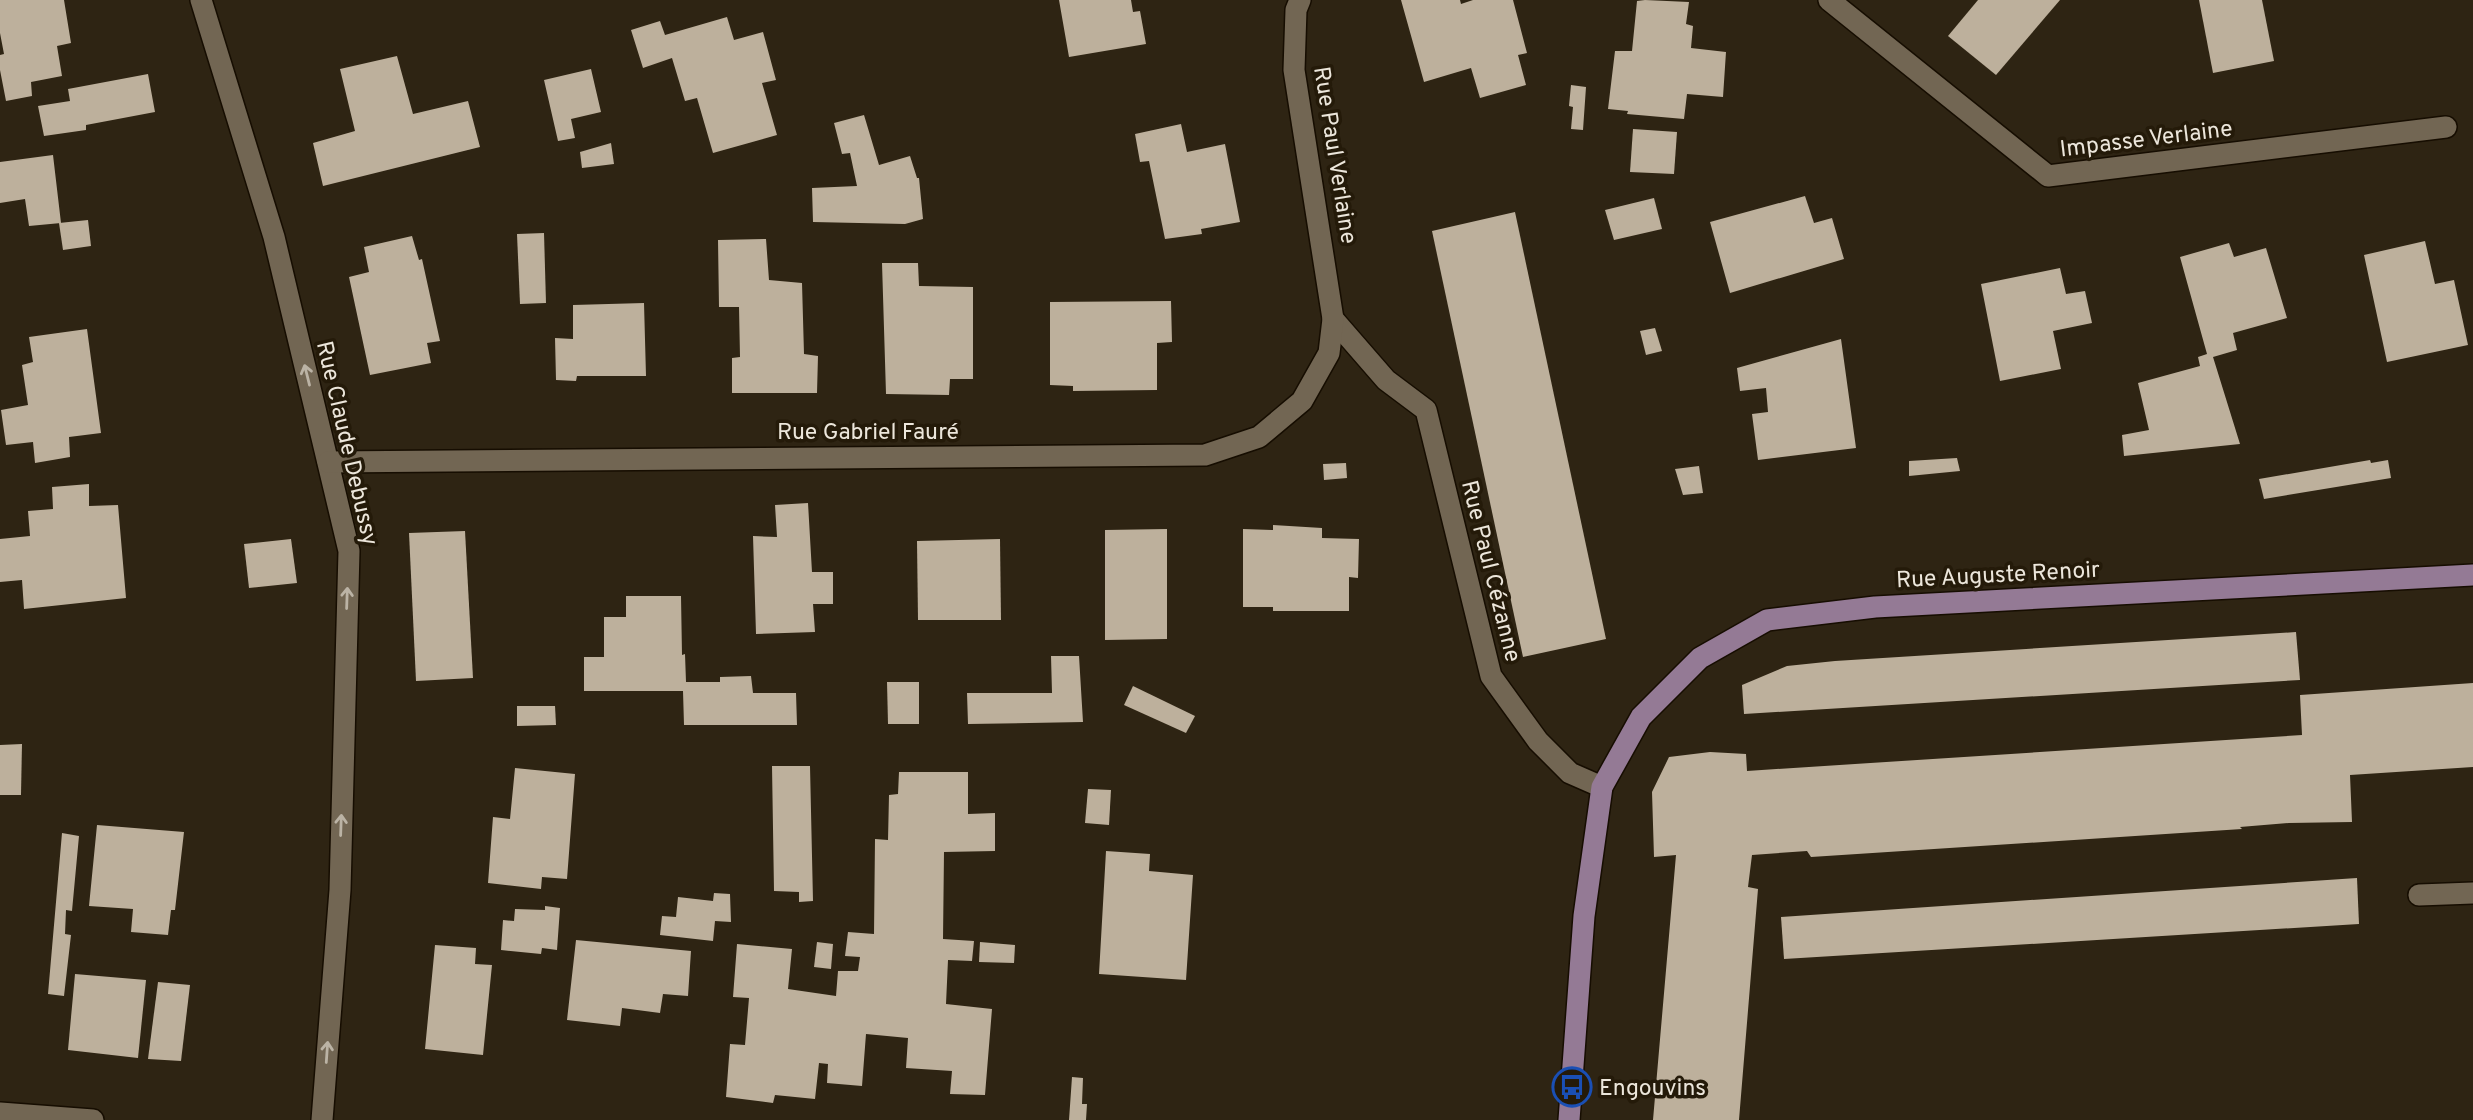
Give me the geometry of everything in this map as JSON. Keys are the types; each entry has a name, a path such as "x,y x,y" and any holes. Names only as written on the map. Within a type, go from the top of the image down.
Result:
{"main road":[{"name":"Rue Auguste Renoir","path":"1602,787 1641,717 1700,658 1767,620 1875,607 2473,575"},
{"path":"1569,1120 1584,916 1602,787"}],"street":[{"name":"Rue Claude Debussy","path":"201,0 274,237 349,551 340,890 322,1120"},
{"name":"Rue Paul Verlaine","path":"1300,0 1296,10 1294,70 1333,318"},
{"name":"Impasse Verlaine","path":"1829,0 2048,176 2446,127"},
{"name":"Rue Gabriel Fauré","path":"328,462 1205,455 1259,437 1302,401 1329,353 1333,318"},
{"name":"Rue Paul Cézanne","path":"1333,318 1386,380 1426,410 1491,676 1538,741 1570,773 1602,787"},
{"path":"2419,895 2473,893"},
{"path":"0,1113 93,1120"}],"building":[{"path":"0,0 64,0 71,43 57,46 62,76 31,82 32,96 6,101 0,70 0,55 4,54 0,33"},
{"path":"1059,0 1131,0 1133,12 1140,11 1146,44 1069,57"},
{"path":"1401,0 1460,0 1461,4 1473,0 1513,0 1527,53 1518,55 1526,85 1480,98 1471,68 1424,82"},
{"path":"1978,0 2060,0 1996,75 1948,36"},
{"path":"2199,0 2262,0 2274,61 2213,73"},
{"path":"1637,1 1689,2 1686,24 1693,26 1691,48 1726,52 1723,97 1687,94 1684,119 1627,114 1628,111 1608,109 1615,51 1632,51"},
{"path":"727,17 734,40 763,32 776,80 762,83 777,135 713,153 697,98 685,101 672,58 643,68 631,30 660,21 665,35"},
{"path":"397,56 413,114 468,101 480,147 323,186 313,143 355,131 340,69"},
{"path":"591,69 601,112 571,119 575,138 558,141 544,80"},
{"path":"148,74 155,112 86,125 86,130 44,136 38,106 70,101 68,89"},
{"path":"1571,85 1586,87 1583,130 1571,129"},
{"path":"864,115 879,165 910,156 919,178 923,219 905,224 813,222 812,188 857,186 850,153 842,154 834,123"},
{"path":"1181,124 1187,152 1225,144 1240,222 1201,229 1202,234 1165,239 1149,161 1140,162 1135,134"},
{"path":"1633,129 1677,132 1674,174 1630,172"},
{"path":"611,143 614,164 582,168 580,152"},
{"path":"53,155 61,223 29,226 25,199 0,203 0,162"},
{"path":"1805,196 1814,223 1832,218 1844,259 1730,293 1710,222"},
{"path":"1654,198 1662,229 1614,240 1605,210"},
{"path":"1515,212 1606,639 1523,657 1432,231"},
{"path":"88,220 91,246 63,250 59,223"},
{"path":"544,233 546,303 520,304 517,234"},
{"path":"412,236 419,260 422,259 440,341 427,343 431,363 370,375 349,277 369,272 364,247"},
{"path":"766,239 769,280 802,283 804,354 818,356 817,393 732,393 732,358 740,357 739,307 719,307 718,240"},
{"path":"2425,241 2435,284 2454,280 2468,345 2387,362 2364,255"},
{"path":"2229,243 2234,257 2266,248 2287,318 2233,333 2237,350 2213,357 2240,444 2124,456 2122,435 2149,430 2138,383 2200,366 2198,357 2207,354 2180,257"},
{"path":"882,263 918,263 919,286 973,287 973,379 950,379 949,395 886,394"},
{"path":"2060,268 2066,294 2085,291 2092,323 2053,331 2061,369 2000,381 1981,284"},
{"path":"1171,301 1172,342 1157,343 1157,390 1073,391 1073,386 1050,385 1050,302"},
{"path":"644,303 646,376 577,376 576,381 556,380 555,338 573,339 573,305"},
{"path":"1655,328 1662,351 1646,355 1640,331"},
{"path":"87,329 101,433 69,437 70,457 35,463 33,442 6,445 1,410 28,405 22,365 33,362 29,337"},
{"path":"1841,339 1856,448 1758,460 1752,414 1768,412 1766,388 1740,391 1737,368"},
{"path":"1957,458 1960,471 1909,476 1909,461"},
{"path":"2370,460 2371,463 2388,460 2391,478 2264,499 2259,479"},
{"path":"1346,463 1347,478 1324,480 1323,464"},
{"path":"1699,466 1703,493 1683,495 1675,469"},
{"path":"89,484 89,506 118,505 126,598 24,609 22,580 0,582 0,539 30,536 28,511 53,509 52,487"},
{"path":"808,503 812,572 833,572 833,604 813,604 815,632 756,634 753,536 777,537 775,505"},
{"path":"1273,525 1322,528 1322,538 1359,539 1358,578 1349,577 1349,611 1273,611 1273,607 1243,607 1243,529 1273,530"},
{"path":"1167,529 1167,639 1105,640 1105,530"},
{"path":"465,531 473,678 416,681 409,533"},
{"path":"291,539 297,583 249,588 244,544"},
{"path":"1000,539 1001,620 918,620 917,541"},
{"path":"626,596 681,596 682,655 685,654 686,682 720,682 720,677 751,676 753,693 796,693 797,725 684,725 683,691 584,691 584,657 604,657 604,617 626,617"},
{"path":"2296,632 2300,680 1744,714 1742,685 1787,666"},
{"path":"1051,656 1079,656 1083,722 968,724 967,693 1052,693"},
{"path":"887,682 919,682 919,724 888,724"},
{"path":"2473,683 2473,767 2350,775 2352,822 2289,823 2240,827 2242,829 1811,857 1807,851 1752,855 1748,887 1758,889 1739,1120 1653,1120 1676,855 1654,857 1652,792 1669,757 1710,752 1746,754 1747,771 2302,735 2300,695"},
{"path":"1133,686 1195,716 1186,733 1124,705"},
{"path":"517,706 555,706 556,725 517,726"},
{"path":"22,744 21,795 0,795 0,745"},
{"path":"772,766 810,766 813,901 799,902 799,892 774,891"},
{"path":"515,768 575,774 567,879 542,877 541,889 488,883 493,817 510,819"},
{"path":"899,772 968,772 968,814 995,813 995,851 944,852 943,939 974,941 972,961 948,960 946,1004 992,1009 985,1095 950,1094 952,1071 906,1068 908,1038 866,1034 862,1086 827,1083 828,1064 819,1063 815,1099 775,1095 773,1103 726,1097 730,1044 745,1045 749,998 733,997 737,944 792,949 788,989 836,996 838,971 858,971 860,957 845,956 848,932 874,934 875,839 888,840 889,795 898,794"},
{"path":"1088,789 1111,790 1109,825 1085,823"},
{"path":"97,825 184,832 175,910 171,910 168,935 131,932 133,909 89,906"},
{"path":"62,833 79,836 72,911 66,910 65,934 71,935 64,996 48,994"},
{"path":"1106,851 1150,854 1149,871 1193,875 1186,980 1099,974"},
{"path":"2357,878 2359,924 1784,959 1781,917"},
{"path":"714,893 730,894 731,922 715,921 713,941 660,935 662,916 676,917 678,897 713,901"},
{"path":"545,906 560,908 557,950 542,948 541,954 501,950 503,920 514,921 515,909 545,910"},
{"path":"576,940 691,951 688,996 663,994 660,1013 622,1008 620,1026 567,1020"},
{"path":"817,942 833,944 831,969 814,967"},
{"path":"980,942 1015,945 1014,963 979,962"},
{"path":"435,945 476,948 475,964 492,965 483,1055 425,1049"},
{"path":"75,974 146,980 138,1058 68,1050"},
{"path":"158,982 190,985 181,1061 148,1059"},
{"path":"1072,1077 1083,1078 1082,1104 1087,1104 1086,1120 1069,1120"}],"place":[{"name":"Engouvins","path":"1572,1087"}]}
